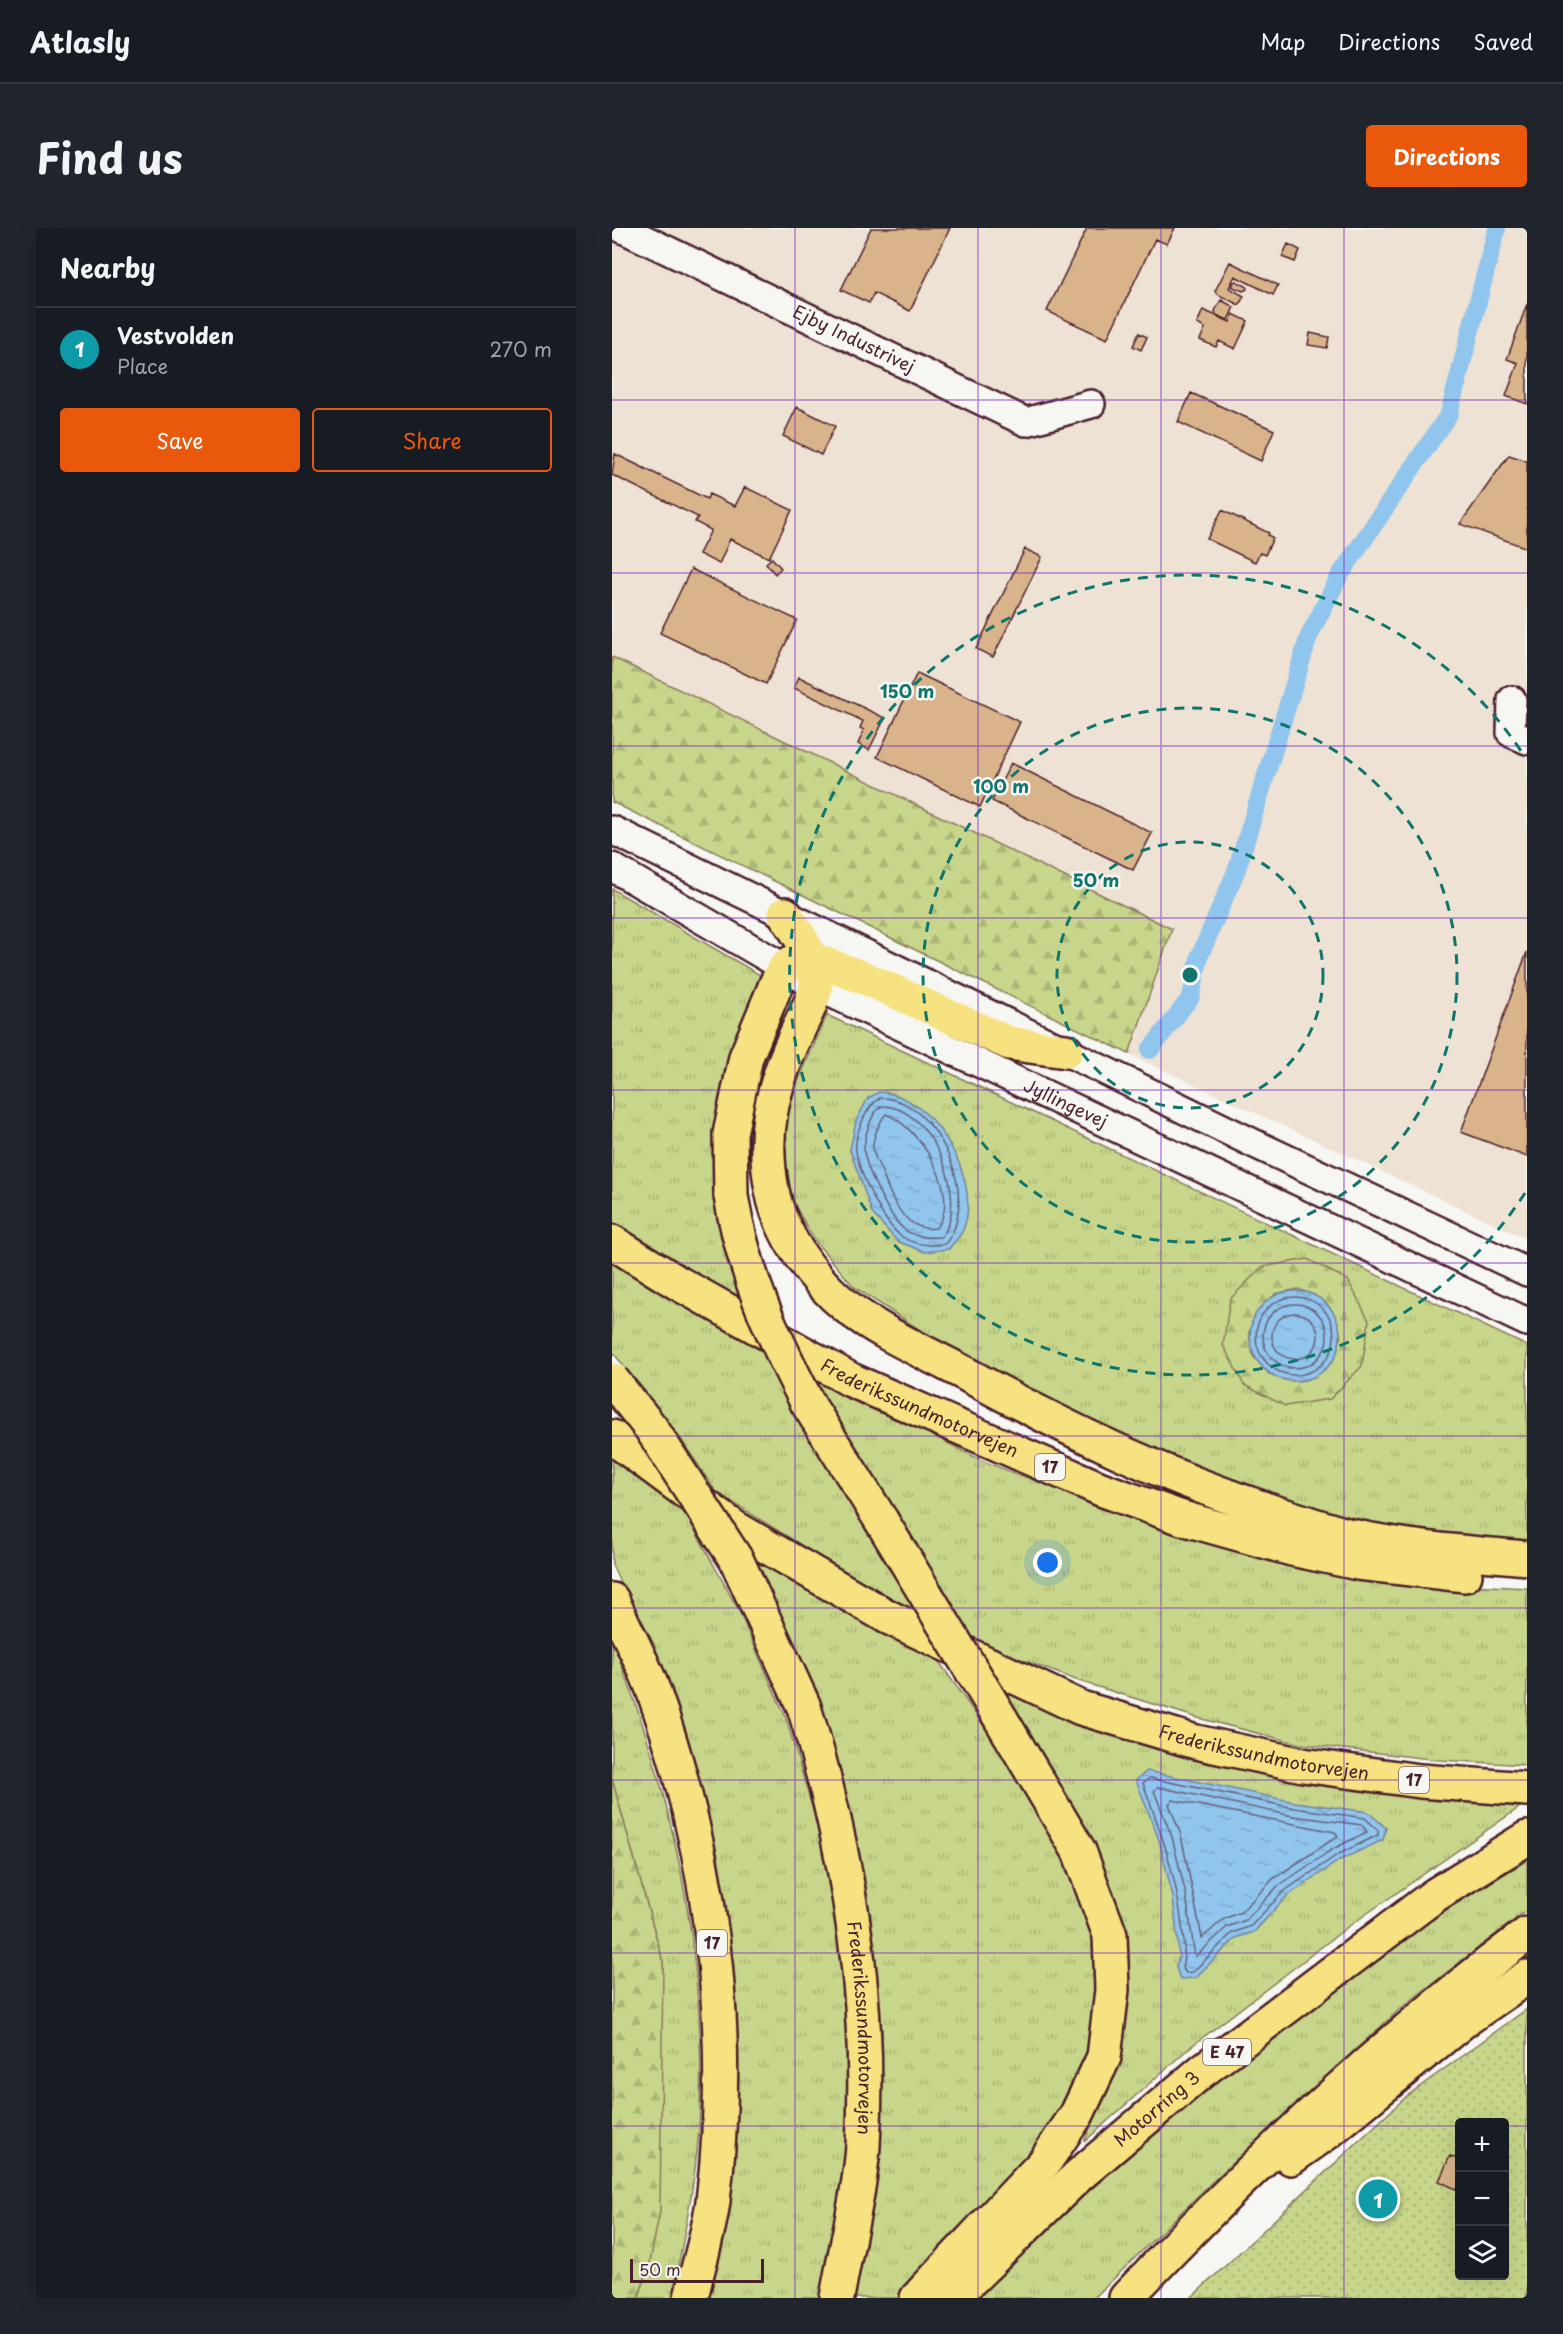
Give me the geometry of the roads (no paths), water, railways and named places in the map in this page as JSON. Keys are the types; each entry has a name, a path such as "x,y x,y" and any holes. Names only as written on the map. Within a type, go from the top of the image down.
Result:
{"highway":[{"path":"785,914 804,971 768,1123 768,1165 772,1194 793,1243 817,1278 847,1306 882,1329 1050,1420 1132,1459 1227,1497 1346,1534 1439,1551 1527,1558"},
{"path":"804,971 862,977 1009,1044 1066,1051"},
{"path":"804,971 746,1057 730,1134 730,1196 739,1244 754,1291 808,1404 881,1520 1079,1851 1110,1935 1112,1990 1104,2057 1077,2114 1044,2163 917,2298"},
{"name":"Frederikssundmotorvejen","path":"612,1242 678,1283 851,1380 1101,1489 1182,1518 1292,1549 1347,1561 1417,1571 1527,1577"},
{"name":"Frederikssundmotorvejen","path":"612,1380 651,1428 737,1561 804,1707 832,1805 843,1857 861,1979 865,2064 863,2148 837,2298"},
{"name":"Frederikssundmotorvejen","path":"612,1437 735,1528 888,1617 1081,1708 1196,1742 1302,1765 1420,1781 1527,1789"},
{"name":"17","path":"612,1600 651,1685 691,1810 708,1905 716,1976 722,2102 713,2203 691,2298"},
{"name":"Motorring 3","path":"952,2298 1078,2176 1202,2071 1435,1895 1527,1838"},
{"path":"1126,2298 1185,2235 1336,2093 1490,1962 1527,1934"},
{"path":"1185,2235 1329,2131 1462,2022 1527,1977"}],"street":[{"name":"Ejby Industrivej","path":"621,228 1026,422 1091,404"},
{"path":"1512,700 1511,733 1527,740"},
{"path":"612,830 1263,1148 1527,1272"},
{"name":"Jyllingevej","path":"612,867 804,971 1527,1322"},
{"path":"1414,1269 1476,1285 1527,1305"}],"water":[{"path":"879,1092 899,1096 917,1107 934,1123 949,1143 960,1165 966,1188 968,1210 963,1230 949,1249 925,1252 897,1241 872,1213 850,1150 856,1121 868,1098"},
{"path":"1295,1291 1312,1294 1327,1304 1337,1319 1340,1336 1337,1353 1327,1368 1312,1378 1295,1381 1278,1378 1263,1368 1253,1353 1250,1336 1253,1319 1263,1304 1278,1294"},
{"path":"1147,1771 1295,1802 1368,1812 1386,1828 1383,1840 1340,1860 1286,1897 1254,1932 1236,1938 1195,1978 1180,1979 1176,1967 1179,1956 1173,1897 1159,1840 1136,1780"}],"waterway":[{"path":"1150,1050 1191,997 1200,955 1237,869 1309,636 1340,575 1449,414 1497,228"}],"place":[{"name":"Vestvolden","path":"1378,2199"}]}
